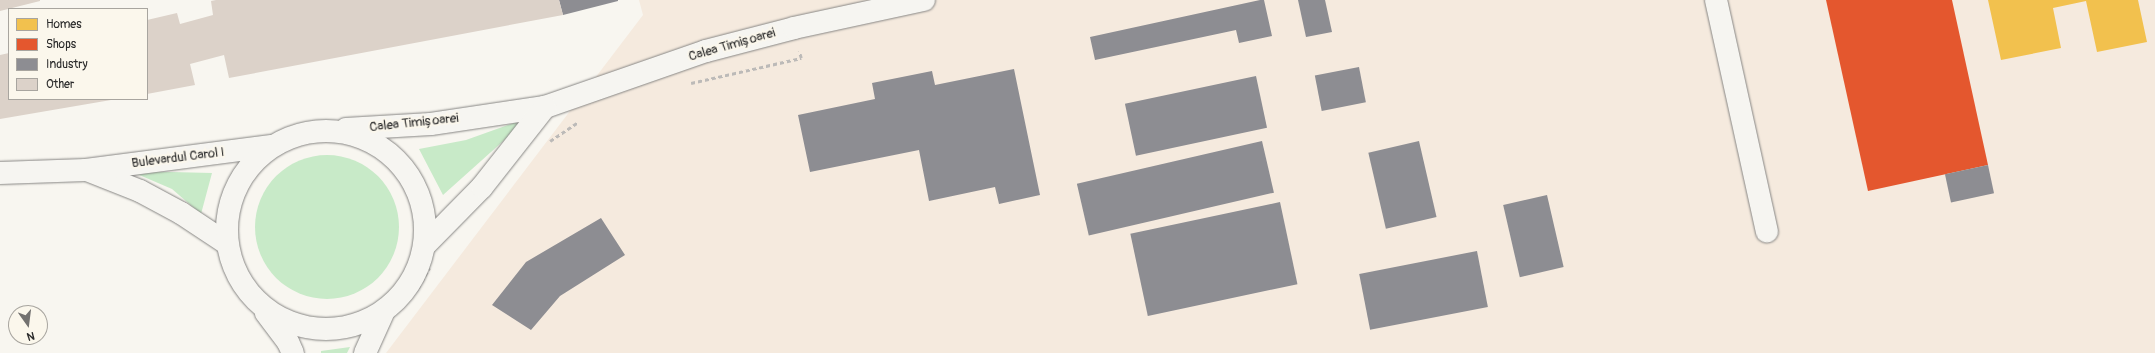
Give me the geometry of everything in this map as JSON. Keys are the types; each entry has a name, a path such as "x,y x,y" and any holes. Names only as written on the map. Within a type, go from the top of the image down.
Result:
{"main road":[{"name":"Calea Timișoarei","path":"271,146 300,134 331,130 431,124 545,107 706,51 794,28 924,0"},
{"path":"1716,0 1767,230"},
{"path":"261,307 284,321 309,329 335,330 361,324 384,311 404,293 429,254 545,107"},
{"path":"331,130 364,138 392,155 413,181 424,212 429,254"},
{"path":"271,146 250,165 235,188 226,215 226,243 232,267 244,289 261,307 288,342 293,353"},
{"name":"Bulevardul Carol I","path":"0,173 86,170 271,146"},
{"name":"Bulevardul Carol I","path":"86,170 140,191 181,213 226,243"},
{"path":"365,353 384,311"}],"path":[{"path":"685,85 800,58"},
{"path":"547,143 584,118"},
{"path":"404,302 418,288 429,254"}],"shaded area":[{"path":"639,0 2155,0 2155,353 386,353 643,15"}],"green space":[{"path":"530,117 443,195 419,149 466,140"},
{"path":"320,155 334,155 361,163 373,171 383,181 394,199 398,213 398,241 394,255 383,273 373,283 355,294 334,299 320,299 293,291 281,283 271,273 260,255 255,234 255,220 263,193 271,181 281,171 299,160"},
{"path":"130,171 212,173 201,214 172,189"},
{"path":"350,347 347,353 321,353 321,351"}],"building: Homes":[{"path":"1988,0 2138,0 2147,42 2097,52 2086,1 2053,8 2061,48 2001,60"}],"building: Shops":[{"path":"1826,0 1952,0 1988,165 1868,191"}],"building: Industry":[{"path":"559,0 618,0 618,1 563,15"},
{"path":"1264,0 1272,36 1239,43 1236,30 1095,60 1090,37"},
{"path":"1298,0 1325,0 1332,32 1306,37"},
{"path":"1359,67 1366,102 1322,111 1315,76"},
{"path":"1014,69 1040,195 999,204 995,187 929,201 919,150 810,172 798,115 875,99 872,83 932,71 935,85"},
{"path":"1256,76 1267,128 1136,156 1125,104"},
{"path":"1262,141 1274,193 1089,235 1077,184"},
{"path":"1419,141 1437,217 1386,229 1368,153"},
{"path":"1988,165 1994,193 1951,203 1945,174"},
{"path":"1547,195 1564,267 1520,277 1503,205"},
{"path":"1280,202 1297,284 1148,316 1130,234"},
{"path":"601,218 625,255 560,296 531,330 492,305 526,262"},
{"path":"1477,251 1488,307 1370,330 1359,274"}],"building: Other":[{"path":"0,0 40,0 40,1 0,11"},
{"path":"559,0 563,15 229,78 224,55 190,64 195,85 148,94 148,20 177,13 180,24 213,15 211,1"},
{"path":"8,53 8,100 111,100 0,119 0,55"}]}
